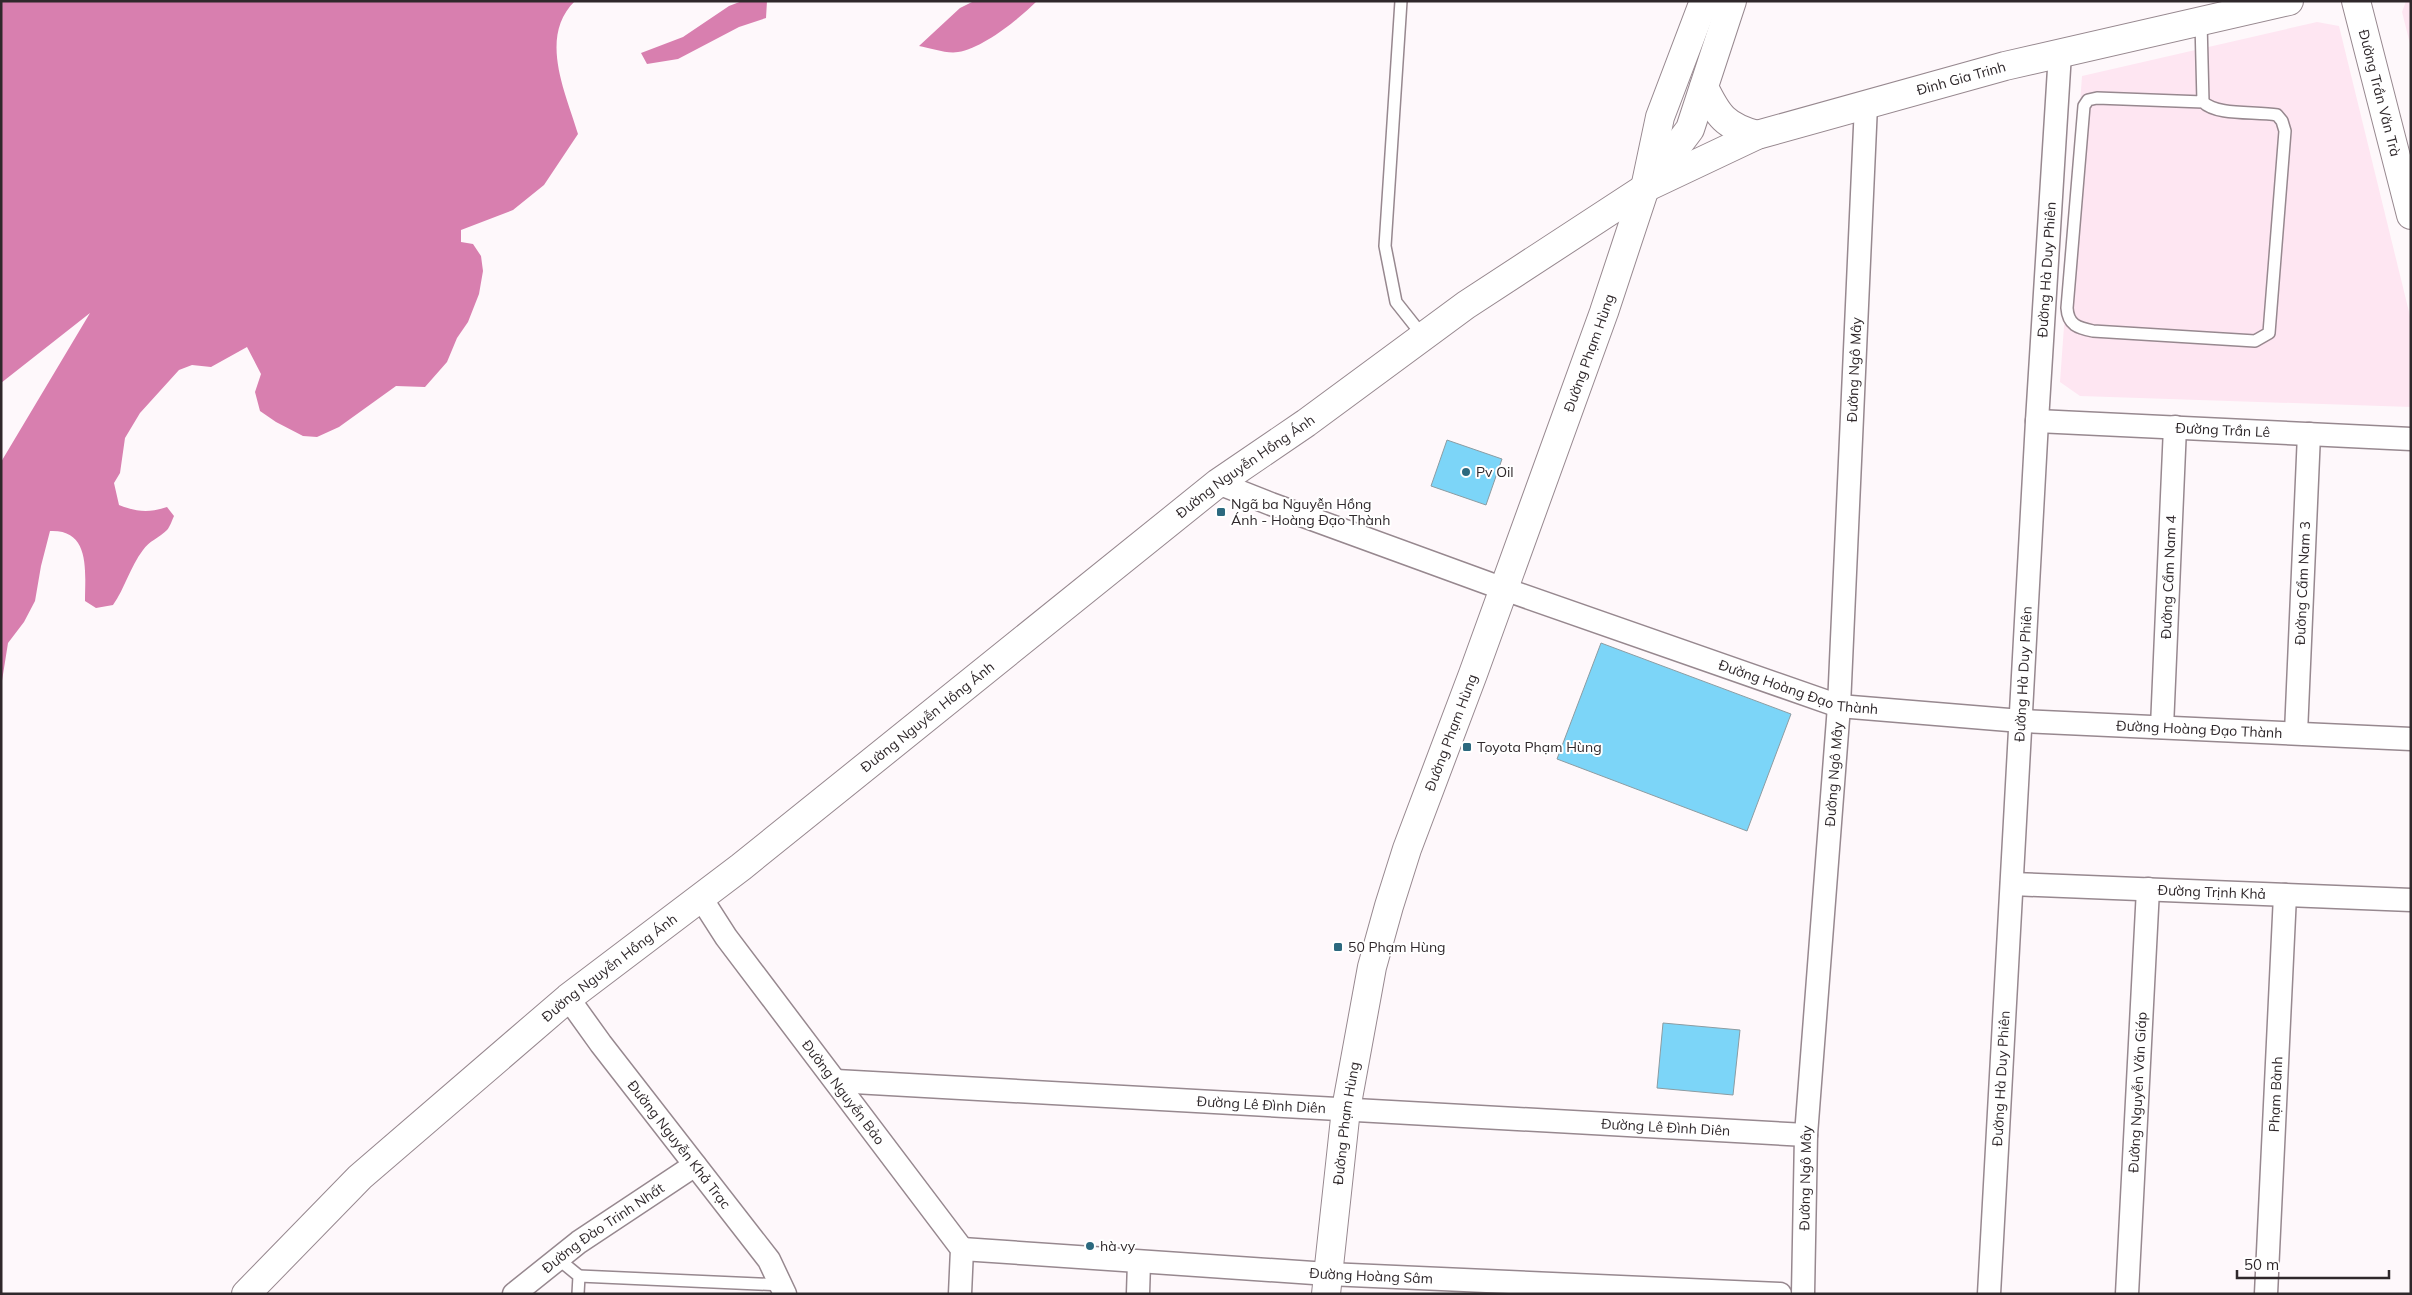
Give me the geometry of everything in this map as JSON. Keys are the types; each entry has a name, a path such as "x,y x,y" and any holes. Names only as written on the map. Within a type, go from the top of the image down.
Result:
{"street":[{"name":"Đường Phạm Hùng","path":"1327,1284 1346,1109 1372,967 1389,906 1407,849 1504,589 1645,188 1660,118 1704,1"},
{"name":"Đường Phạm Hùng","path":"1645,188 1690,129 1732,1"},
{"name":"Đinh Gia Trinh","path":"1645,188 1757,135 2005,66 2289,1"},
{"name":"Đường Trần Văn Trà","path":"2356,1 2411,215"},
{"name":"Đường Hà Duy Phiên","path":"1989,1294 2037,421 2060,53"},
{"path":"1704,87 1716,112 1724,120 1739,130 1757,135"},
{"name":"Đường Ngô Mây","path":"1803,1294 1806,1135 1839,706 1866,104"},
{"name":"Đường Nguyễn Hồng Ánh","path":"246,1294 360,1177 568,998 700,898 1218,482 1306,423 1466,305 1645,188"},
{"name":"Đường Trần Lê","path":"2037,421 2411,439"},
{"name":"Đường Cẩm Nam 4","path":"2162,727 2175,428"},
{"name":"Đường Cẩm Nam 3","path":"2296,733 2309,434"},
{"name":"Đường Hoàng Đạo Thành","path":"1218,482 1271,504 1504,589 1839,706 2021,721 2411,739"},
{"name":"Đường Trịnh Khả","path":"2012,884 2411,900"},
{"name":"Đường Nguyễn Văn Giáp","path":"2127,1294 2148,889"},
{"name":"Phạm Bành","path":"2266,1294 2285,895"},
{"name":"Đường Nguyễn Bảo","path":"700,898 726,937 962,1249"},
{"name":"Đường Nguyễn Khả Trạc","path":"568,998 601,1044 769,1260 784,1290"},
{"name":"Đường Lê Đình Diên","path":"836,1081 1806,1135"},
{"name":"Đường Đào Trinh Nhất","path":"514,1294 557,1258 695,1165"},
{"path":"960,1294 962,1249"},
{"name":"Đường Hoàng Sâm","path":"962,1249 1139,1262 1327,1284 1780,1294"},
{"path":"1138,1294 1139,1262"}],"lane":[{"path":"1401,1 1385,246 1396,302 1424,336"},
{"path":"2201,22 2203,102 2208,107 2223,110 2277,115 2282,121 2285,131 2269,333 2255,341 2080,329 2073,325 2068,317 2067,308 2084,106 2088,100 2097,98 2203,102"},
{"path":"557,1258 579,1276 784,1290"},
{"path":"578,1294 579,1276"}],"shaded area":[{"path":"1,1 575,1 564,15 558,31 557,48 558,66 562,83 578,134 544,185 513,210 461,230 461,242 473,244 481,256 483,271 479,294 468,322 457,338 447,362 425,387 396,386 339,427 317,437 303,436 260,411 255,392 261,374 247,347 211,367 192,365 179,370 140,413 125,438 120,473 114,483 119,505 143,511 167,507 174,516 169,527 143,550 113,605 96,608 85,601 85,566 79,545 73,537 63,532 50,531 35,601 24,622 8,643 1,687 1,462 90,313 1,383"},
{"path":"742,1 767,1 766,18 739,27 678,59 647,64 641,53 683,37 729,6"},
{"path":"974,1 1037,1 1000,32 968,49 949,52 919,46 960,8"},
{"path":"2406,1 2411,1 2411,48 2402,12"},
{"path":"2317,22 2339,26 2411,320 2411,407 2080,396 2060,382 2082,76"}],"building":[{"name":"Pv Oil","path":"1447,440 1502,459 1486,505 1431,486"},
{"path":"1601,643 1791,714 1747,831 1557,759"},
{"path":"1663,1023 1740,1030 1733,1095 1657,1088"}],"place":[{"name":"Pv Oil","path":"1466,472"},
{"name":"Ngã ba Nguyễn Hồng Ánh - Hoàng Đạo Thành","path":"1221,512"},
{"name":"Toyota Phạm Hùng","path":"1467,747"},
{"name":"50 Phạm Hùng","path":"1338,947"},
{"name":"hà vy","path":"1090,1246"}]}
